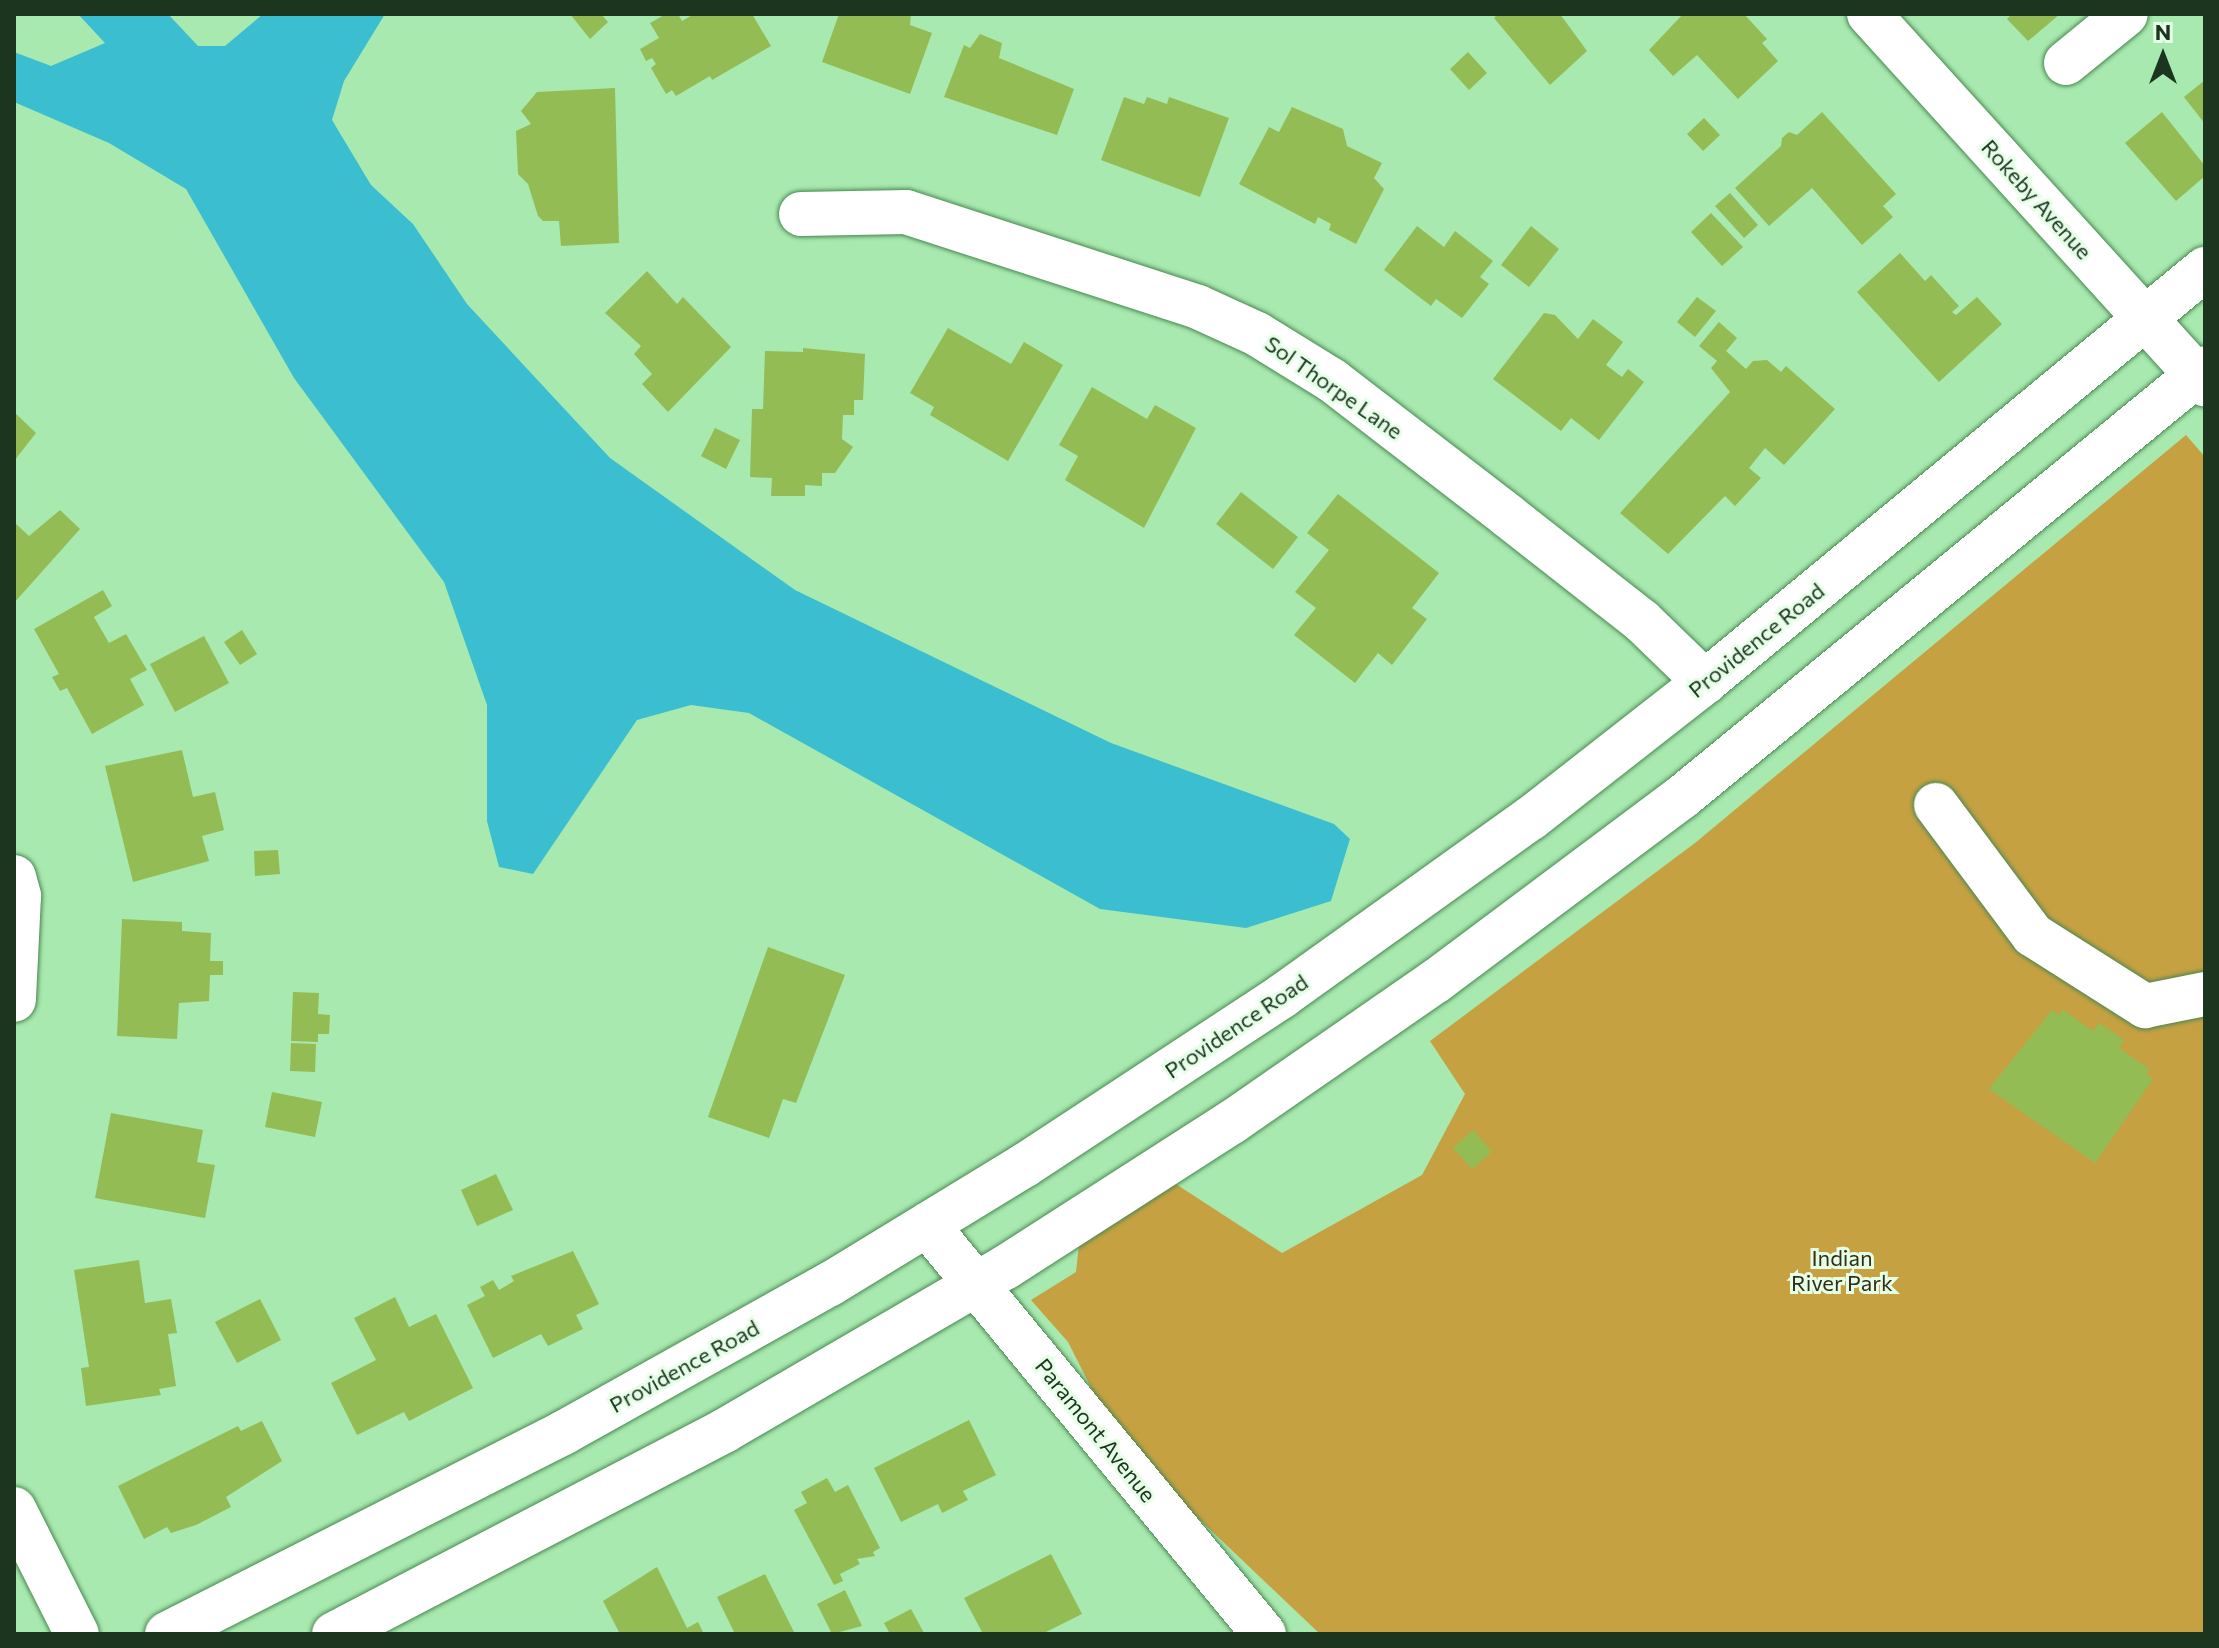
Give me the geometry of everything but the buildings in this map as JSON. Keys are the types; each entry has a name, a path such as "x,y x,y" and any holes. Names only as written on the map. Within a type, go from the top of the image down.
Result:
{"main road":[{"name":"Rokeby Avenue","path":"1869,14 2202,376"},
{"path":"2066,63 2126,14"},
{"name":"Sol Thorpe Lane","path":"801,214 906,212 1198,307 1257,334 1333,381 1508,516 1642,621 1705,682"},
{"name":"Providence Road","path":"167,1634 576,1425 927,1225 1282,996 1531,818 1705,682 2205,269"},
{"path":"334,1634 603,1498 976,1285 1232,1122 1560,890 1814,692 2202,376"},
{"path":"1936,805 2033,935 2145,1006 2205,994"},
{"path":"14,877 19,896 15,994"},
{"name":"Paramont Avenue","path":"927,1225 1264,1634"},
{"path":"14,1509 77,1634"}],"green space":[{"name":"Indian River Park","path":"2186,435 2205,457 2205,1634 1320,1634 1119,1443 1068,1342 1031,1300 1076,1272 1080,1235 1162,1175 1282,1253 1422,1175 1465,1094 1430,1041 1695,843"}],"water":[{"path":"78,14 168,14 198,46 225,46 263,14 385,14 344,81 332,120 371,185 413,224 467,304 610,458 795,590 1111,743 1334,824 1350,839 1331,901 1246,928 1100,909 749,713 691,705 637,720 533,874 499,867 487,821 487,705 444,582 294,378 186,189 109,143 14,102 14,52 51,66 105,43"}]}
